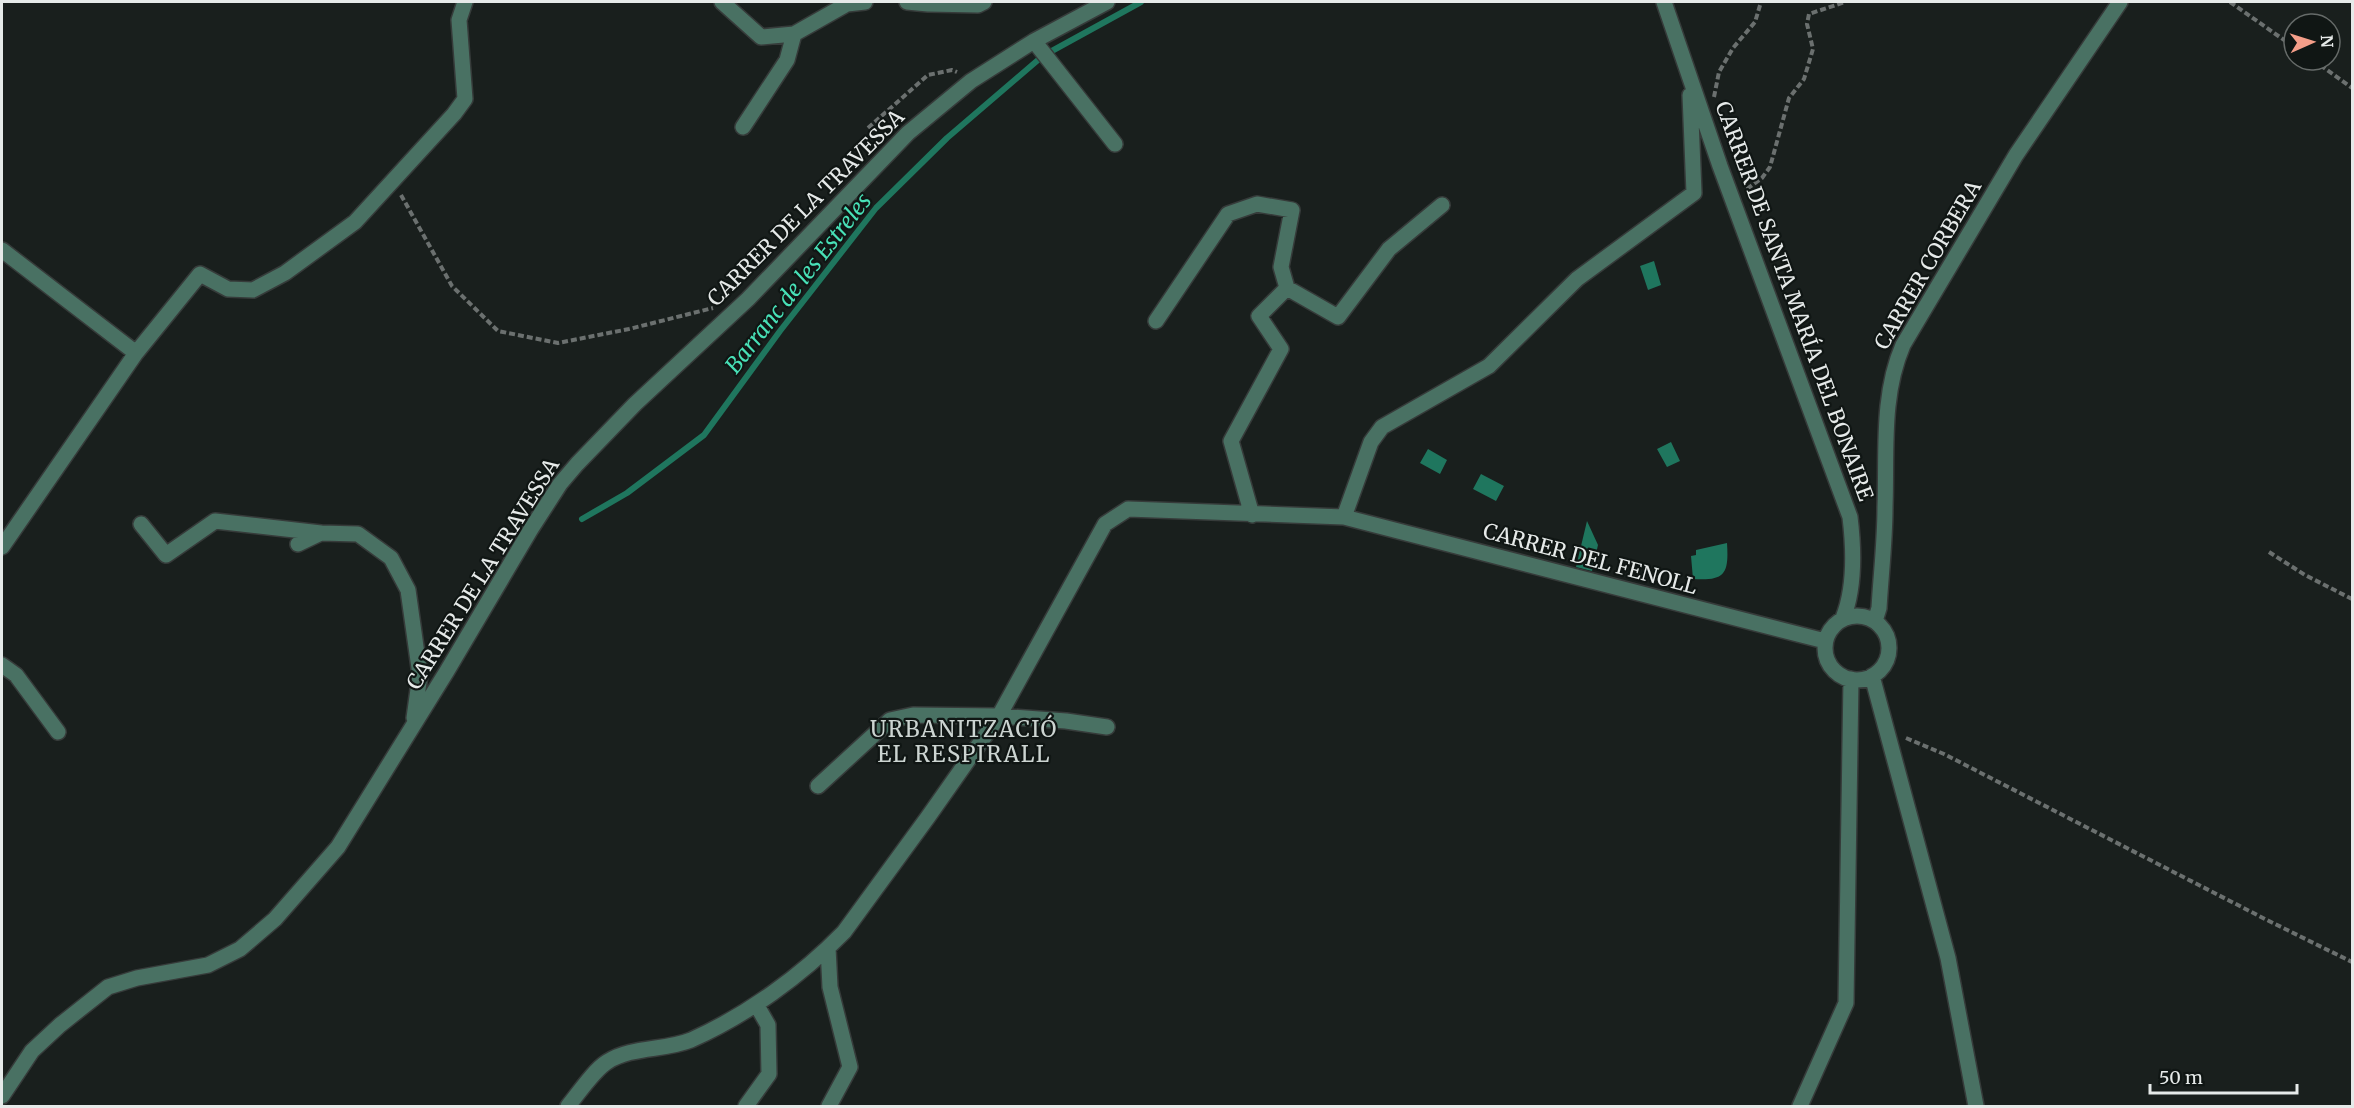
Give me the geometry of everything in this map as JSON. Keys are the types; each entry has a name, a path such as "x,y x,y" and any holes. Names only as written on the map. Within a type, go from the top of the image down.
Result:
{"street":[{"path":"2,547 136,353 200,274 228,289 253,290 285,273 355,222 454,114 465,99 459,20 465,2"},
{"path":"722,2 761,37 794,34 847,4 865,2"},
{"path":"908,2 968,5 978,5 984,2"},
{"name":"CARRER DE LA TRAVESSA","path":"2,1096 32,1051 60,1025 108,987 137,978 208,965 240,949 275,919 338,847 531,529 560,484 577,464 636,404 748,299 908,133 971,81 1034,42 1107,2"},
{"name":"CARRER DE SANTA MARÍA DEL BONAIRE","path":"1664,2 1733,202 1850,517 1852,536 1850,600 1844,618"},
{"name":"CARRER CORBERA","path":"1875,621 1879,608 1885,510 1887,400 1896,361 1953,257 2016,155 2120,2"},
{"path":"743,127 787,60 794,34"},
{"path":"1034,42 1115,144"},
{"path":"1344,517 1371,442 1382,427 1489,366 1577,279 1694,193 1690,73"},
{"path":"1156,321 1227,214 1257,204 1292,210 1281,267 1287,288 1338,317 1389,249 1442,205"},
{"path":"2,250 136,353"},
{"path":"1252,514 1231,441 1281,349 1259,316 1287,288"},
{"name":"CARRER DEL FENOLL","path":"568,1107 605,1062 626,1053 672,1046 690,1040 756,1004 828,948 844,932 999,716 1105,524 1128,509 1344,517 1825,641"},
{"path":"141,524 166,555 214,521 321,533 358,534 391,558 408,590 420,675 413,724"},
{"path":"298,544 321,533"},
{"path":"1865,616 1875,621 1882,628 1889,647 1883,666 1872,676 1851,679 1834,670 1828,661 1825,641 1829,632 1844,618 1865,616"},
{"path":"2,665 16,675 58,732"},
{"path":"1872,676 1948,958 1976,1107"},
{"path":"1800,1107 1846,1003 1851,679"},
{"path":"818,786 890,720 913,716 999,716 1066,721 1107,727"},
{"path":"828,948 830,987 850,1067 829,1107"},
{"path":"746,1107 769,1074 768,1025 756,1004"}],"path":[{"path":"1703,116 1715,94 1719,72 1733,48 1755,22 1761,2"},
{"path":"1733,202 1762,178 1770,167 1789,98 1804,79 1813,49 1807,24 1809,14 1845,2"},
{"path":"2230,2 2282,39"},
{"path":"868,128 928,75 952,70 972,79 971,81"},
{"path":"2330,72 2352,88"},
{"path":"393,181 452,286 498,331 558,343 629,329 716,307"},
{"path":"2269,552 2305,575 2352,599"},
{"path":"1886,730 1944,754 2352,962"}],"shaded area":[{"path":"1654,261 1661,285 1648,290 1640,266"},
{"path":"1671,442 1680,461 1667,467 1657,449"},
{"path":"1428,449 1447,460 1440,474 1420,463"},
{"path":"1481,474 1504,486 1496,501 1473,489"},
{"path":"1587,521 1598,545 1592,571 1576,567"},
{"path":"1727,543 1727,562 1723,573 1712,579 1693,579 1691,556 1696,555 1696,550"}],"waterway":[{"name":"Barranc de les Estreles","path":"1050,52 1141,2"},
{"name":"Barranc de les Estreles","path":"582,519 627,493 704,435 780,331 876,208 947,138 1038,60"}],"district":[{"name":"URBANITZACIÓ EL RESPIRALL","path":"964,742"}]}
